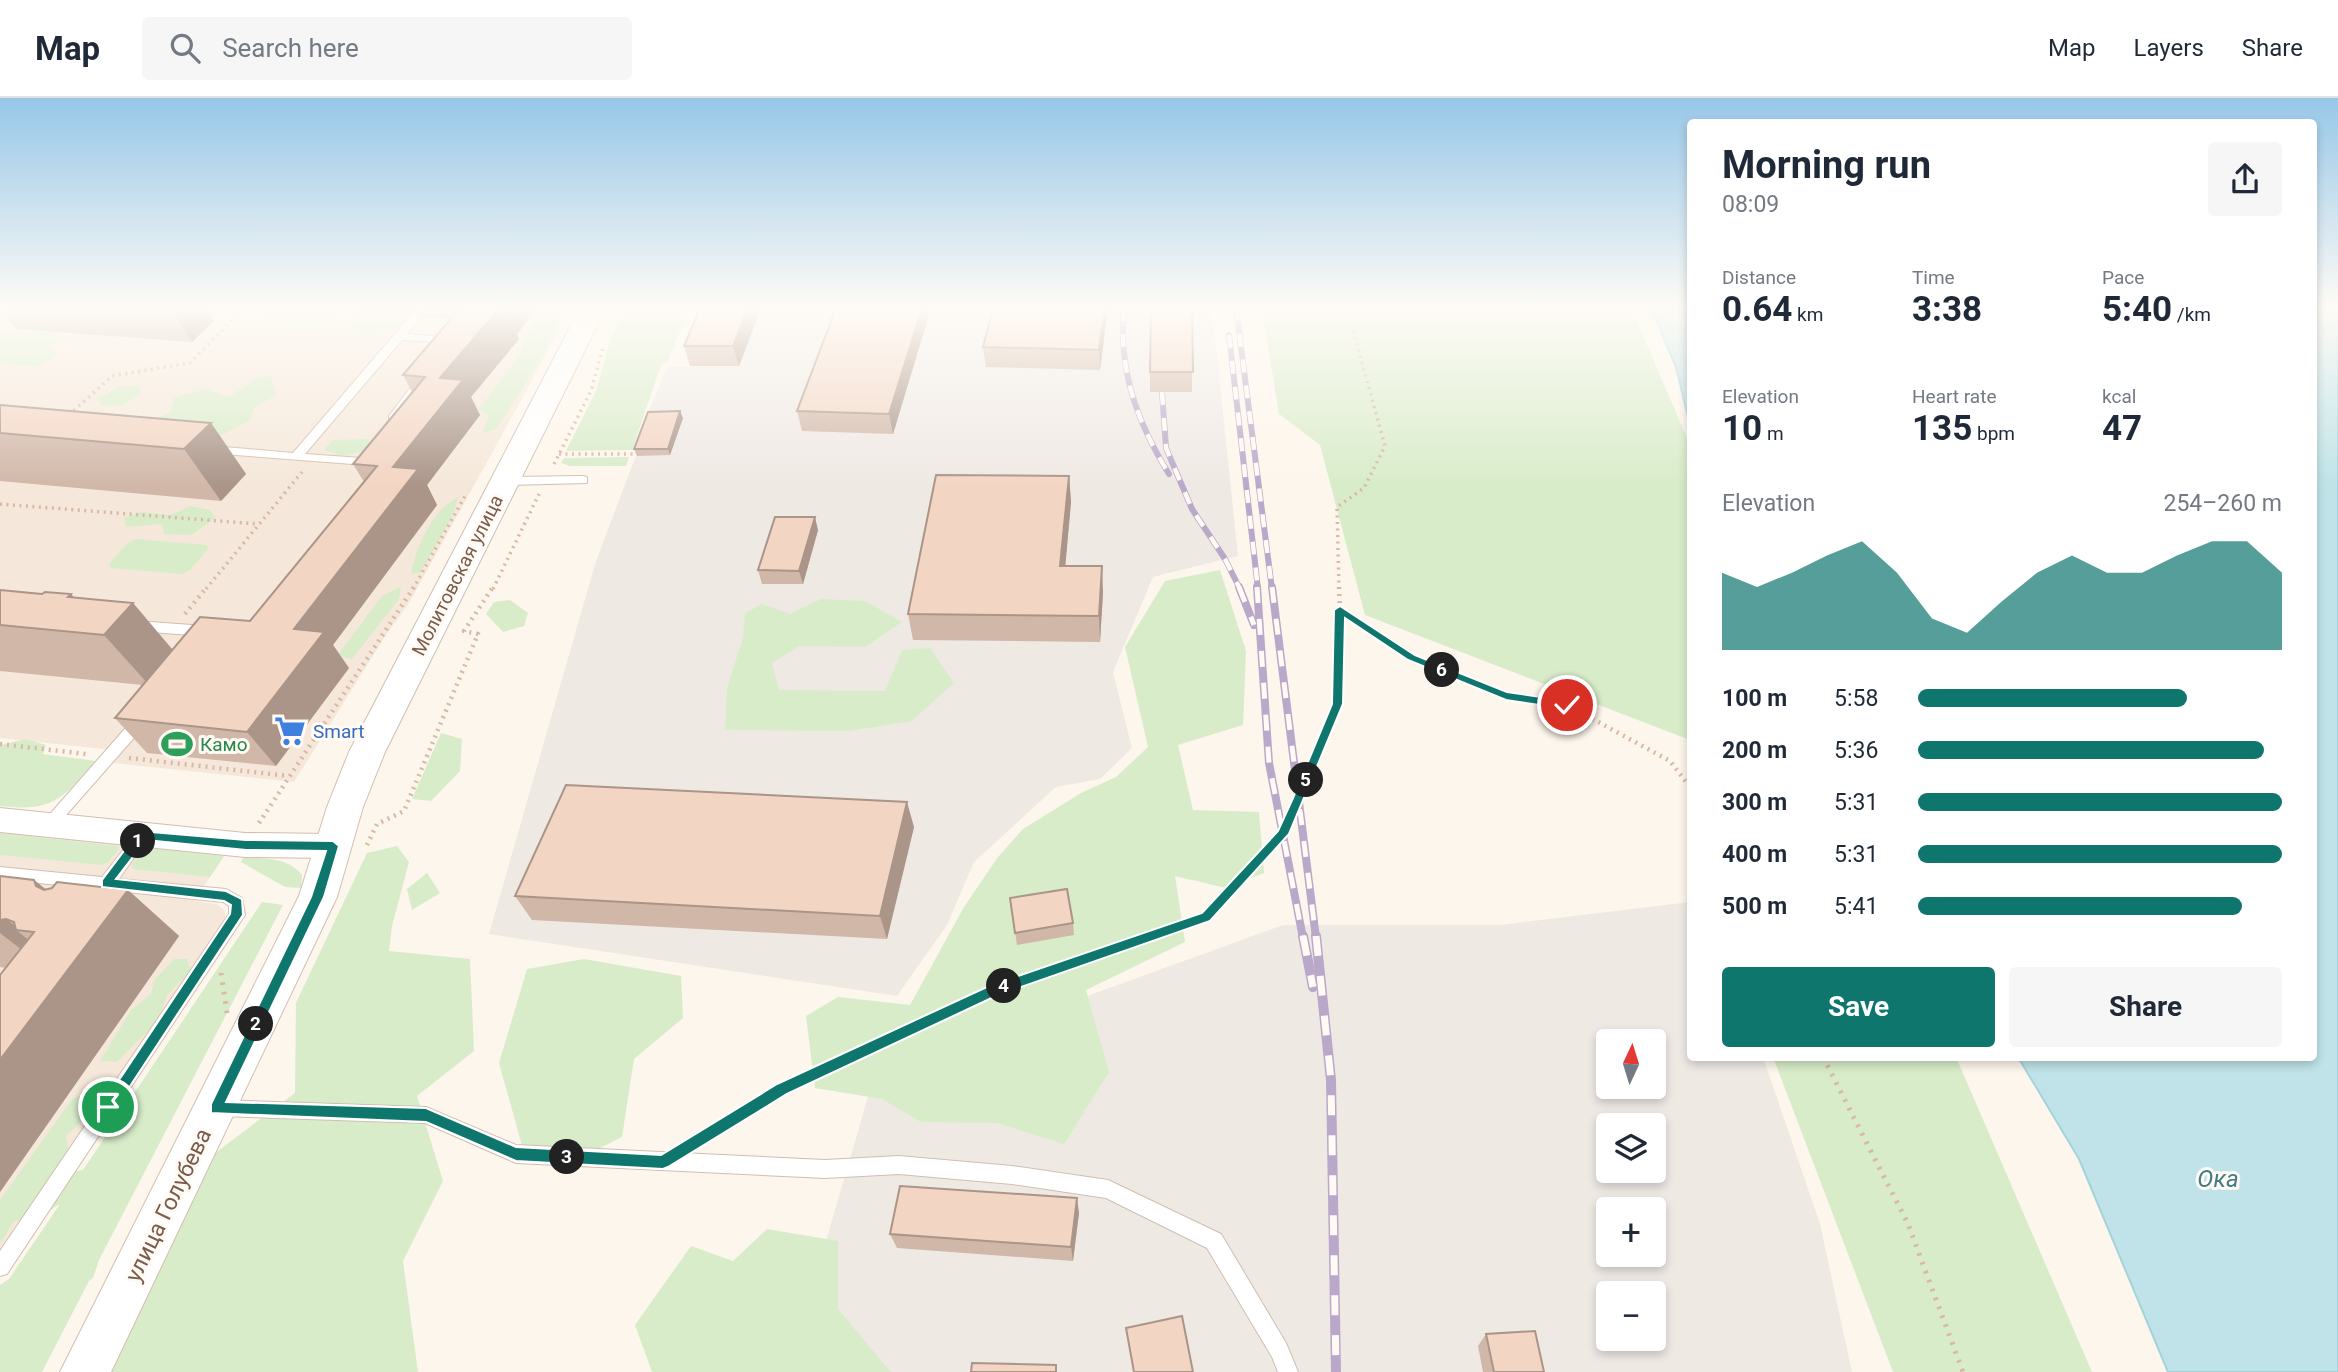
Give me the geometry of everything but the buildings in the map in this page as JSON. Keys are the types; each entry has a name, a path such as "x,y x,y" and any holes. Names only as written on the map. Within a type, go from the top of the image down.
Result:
{"street":[{"name":"Молитовская улица","path":"349,847 367,752 505,481 576,367"},
{"path":"0,820 246,845 349,847"},
{"name":"улица Голубева","path":"85,1372 318,897 349,847"}],"lane":[{"path":"296,457 373,367"},
{"path":"384,430 430,369"},
{"path":"202,449 364,462"},
{"path":"505,481 583,480"},
{"path":"120,625 218,631 209,642"},
{"path":"48,825 155,704"},
{"path":"106,884 143,835"},
{"path":"0,873 106,884 126,891 226,896 237,902 237,915 0,1267"},
{"path":"216,1108 426,1115 516,1154 825,1169 899,1165 1012,1175 1108,1189 1214,1241 1279,1350 1287,1372"}],"path":[{"path":"68,416 112,376 163,367"},
{"path":"349,847 377,824 404,811 478,634 464,631 492,590 591,391 597,367"},
{"path":"663,1162 782,1089 994,990 1206,917 1283,834 1337,704 1340,610 1337,507 1364,488 1385,446 1363,367"},
{"path":"559,454 638,454"},
{"path":"174,628 314,458"},
{"path":"270,807 381,635 406,602 471,486"},
{"path":"0,504 259,524"},
{"path":"1340,610 1411,657 1506,695 1567,705 1670,761 1687,783"},
{"path":"0,744 289,776"},
{"path":"216,947 228,1025"},
{"path":"1825,1061 1908,1223 1963,1372"}],"shaded area":[{"path":"0,367 539,367 409,603 294,782 113,763 122,751 0,738"},
{"path":"667,367 1218,367 1238,556 1153,577 1113,672 1132,748 1100,779 1056,787 974,862 947,925 897,996 489,934 596,561 650,419 647,416"},
{"path":"0,832 224,856 194,901 217,904 225,911 225,922 0,1252"},
{"path":"1687,902 1687,1061 1764,1061 1820,1224 1852,1372 660,1372 802,1323 875,1073 1283,925 1500,925"}],"green space":[{"path":"511,367 536,367 496,429 482,433 489,415 478,410"},
{"path":"603,367 660,367 632,450 566,451 596,391"},
{"path":"1272,367 1657,367 1687,438 1687,739 1365,615 1320,445 1279,414"},
{"path":"271,376 276,395 254,408 250,420 209,442 135,426 170,413 175,397 205,389 229,397 257,378"},
{"path":"140,386 140,394 122,406 102,406 97,398 119,387"},
{"path":"370,439 365,451 342,456 324,450 333,440"},
{"path":"629,457 626,466 570,466 561,463 564,458"},
{"path":"458,497 454,513 421,572 411,574 417,552 433,520"},
{"path":"190,506 210,510 215,518 191,535 164,534 162,524 126,527 124,518 140,512 170,515"},
{"path":"135,539 206,545 209,548 190,570 182,574 111,568 109,564"},
{"path":"1220,570 1246,651 1243,725 1178,745 1193,810 1259,812 1264,873 1226,888 1175,876 1185,942 1086,990 1109,1072 1064,1144 997,1123 921,1122 882,1099 815,1088 806,1016 838,997 910,1005 964,907 998,857 1023,829 1081,793 1116,777 1148,747 1125,647 1165,581"},
{"path":"401,586 399,599 352,659 337,656 382,596"},
{"path":"821,599 865,601 902,622 865,647 799,646 772,663 779,690 885,691 902,650 930,648 954,683 912,721 849,731 725,730 727,689 743,637 745,613 762,604 790,614"},
{"path":"510,600 528,613 524,626 503,632 486,614 494,602"},
{"path":"441,733 462,739 460,771 431,801 412,799"},
{"path":"26,739 46,745 43,754 96,761 65,794 55,800 33,807 0,806 0,745"},
{"path":"0,833 117,846 119,849 102,865 0,855"},
{"path":"397,846 409,862 392,926 389,951 470,959 474,1051 417,1096 443,1181 403,1261 418,1372 107,1372 210,1157 295,1093 296,1003 367,853"},
{"path":"147,847 224,856 210,877 133,869 131,865"},
{"path":"244,857 276,860 290,865 302,875 301,888 285,887 241,862"},
{"path":"427,873 440,893 412,910 407,889"},
{"path":"262,902 283,905 99,1260 93,1278 42,1372 0,1372 0,1285 9,1279 60,1204 42,1215 14,1221 0,1244 0,1200 73,1098 103,1088 101,1104 66,1136 73,1172 83,1170"},
{"path":"174,959 187,959 191,971 167,995 158,1021 117,1062 100,1061 132,1009 151,994 154,981"},
{"path":"584,959 681,976 683,1018 634,1059 622,1137 582,1157 523,1149 499,1063 527,969"},
{"path":"1775,1061 1958,1061 2092,1372 1893,1372"},
{"path":"767,1229 838,1241 838,1309 891,1372 652,1372 635,1325 691,1246 733,1261"}],"water":[{"path":"1676,367 1687,367 1687,413"},
{"name":"Ока","path":"2317,367 2338,367 2338,1372 2168,1372 2079,1159 2020,1061 2317,1061"}],"railway":[{"path":"1126,367 1139,415 1169,474"},
{"path":"1233,367 1258,589"},
{"path":"1244,367 1272,589"},
{"path":"1162,392 1166,448 1192,509 1225,559 1239,587"},
{"path":"1239,587 1254,625"},
{"path":"1257,587 1269,763 1303,938"},
{"path":"1272,587 1316,938"},
{"path":"1303,936 1313,987"},
{"path":"1316,936 1331,1080 1336,1372"}],"place":[{"name":"Smart","path":"290,731"},
{"name":"Камо","path":"177,744"}],"route":[{"path":"108,1107 237,915 237,902 226,896 106,884 143,835 246,845 333,846 318,897 216,1108 426,1115 516,1154 663,1162 782,1089 994,990 1206,917 1283,834 1299,798 1337,704 1340,610 1411,657 1506,695 1567,705"}]}
